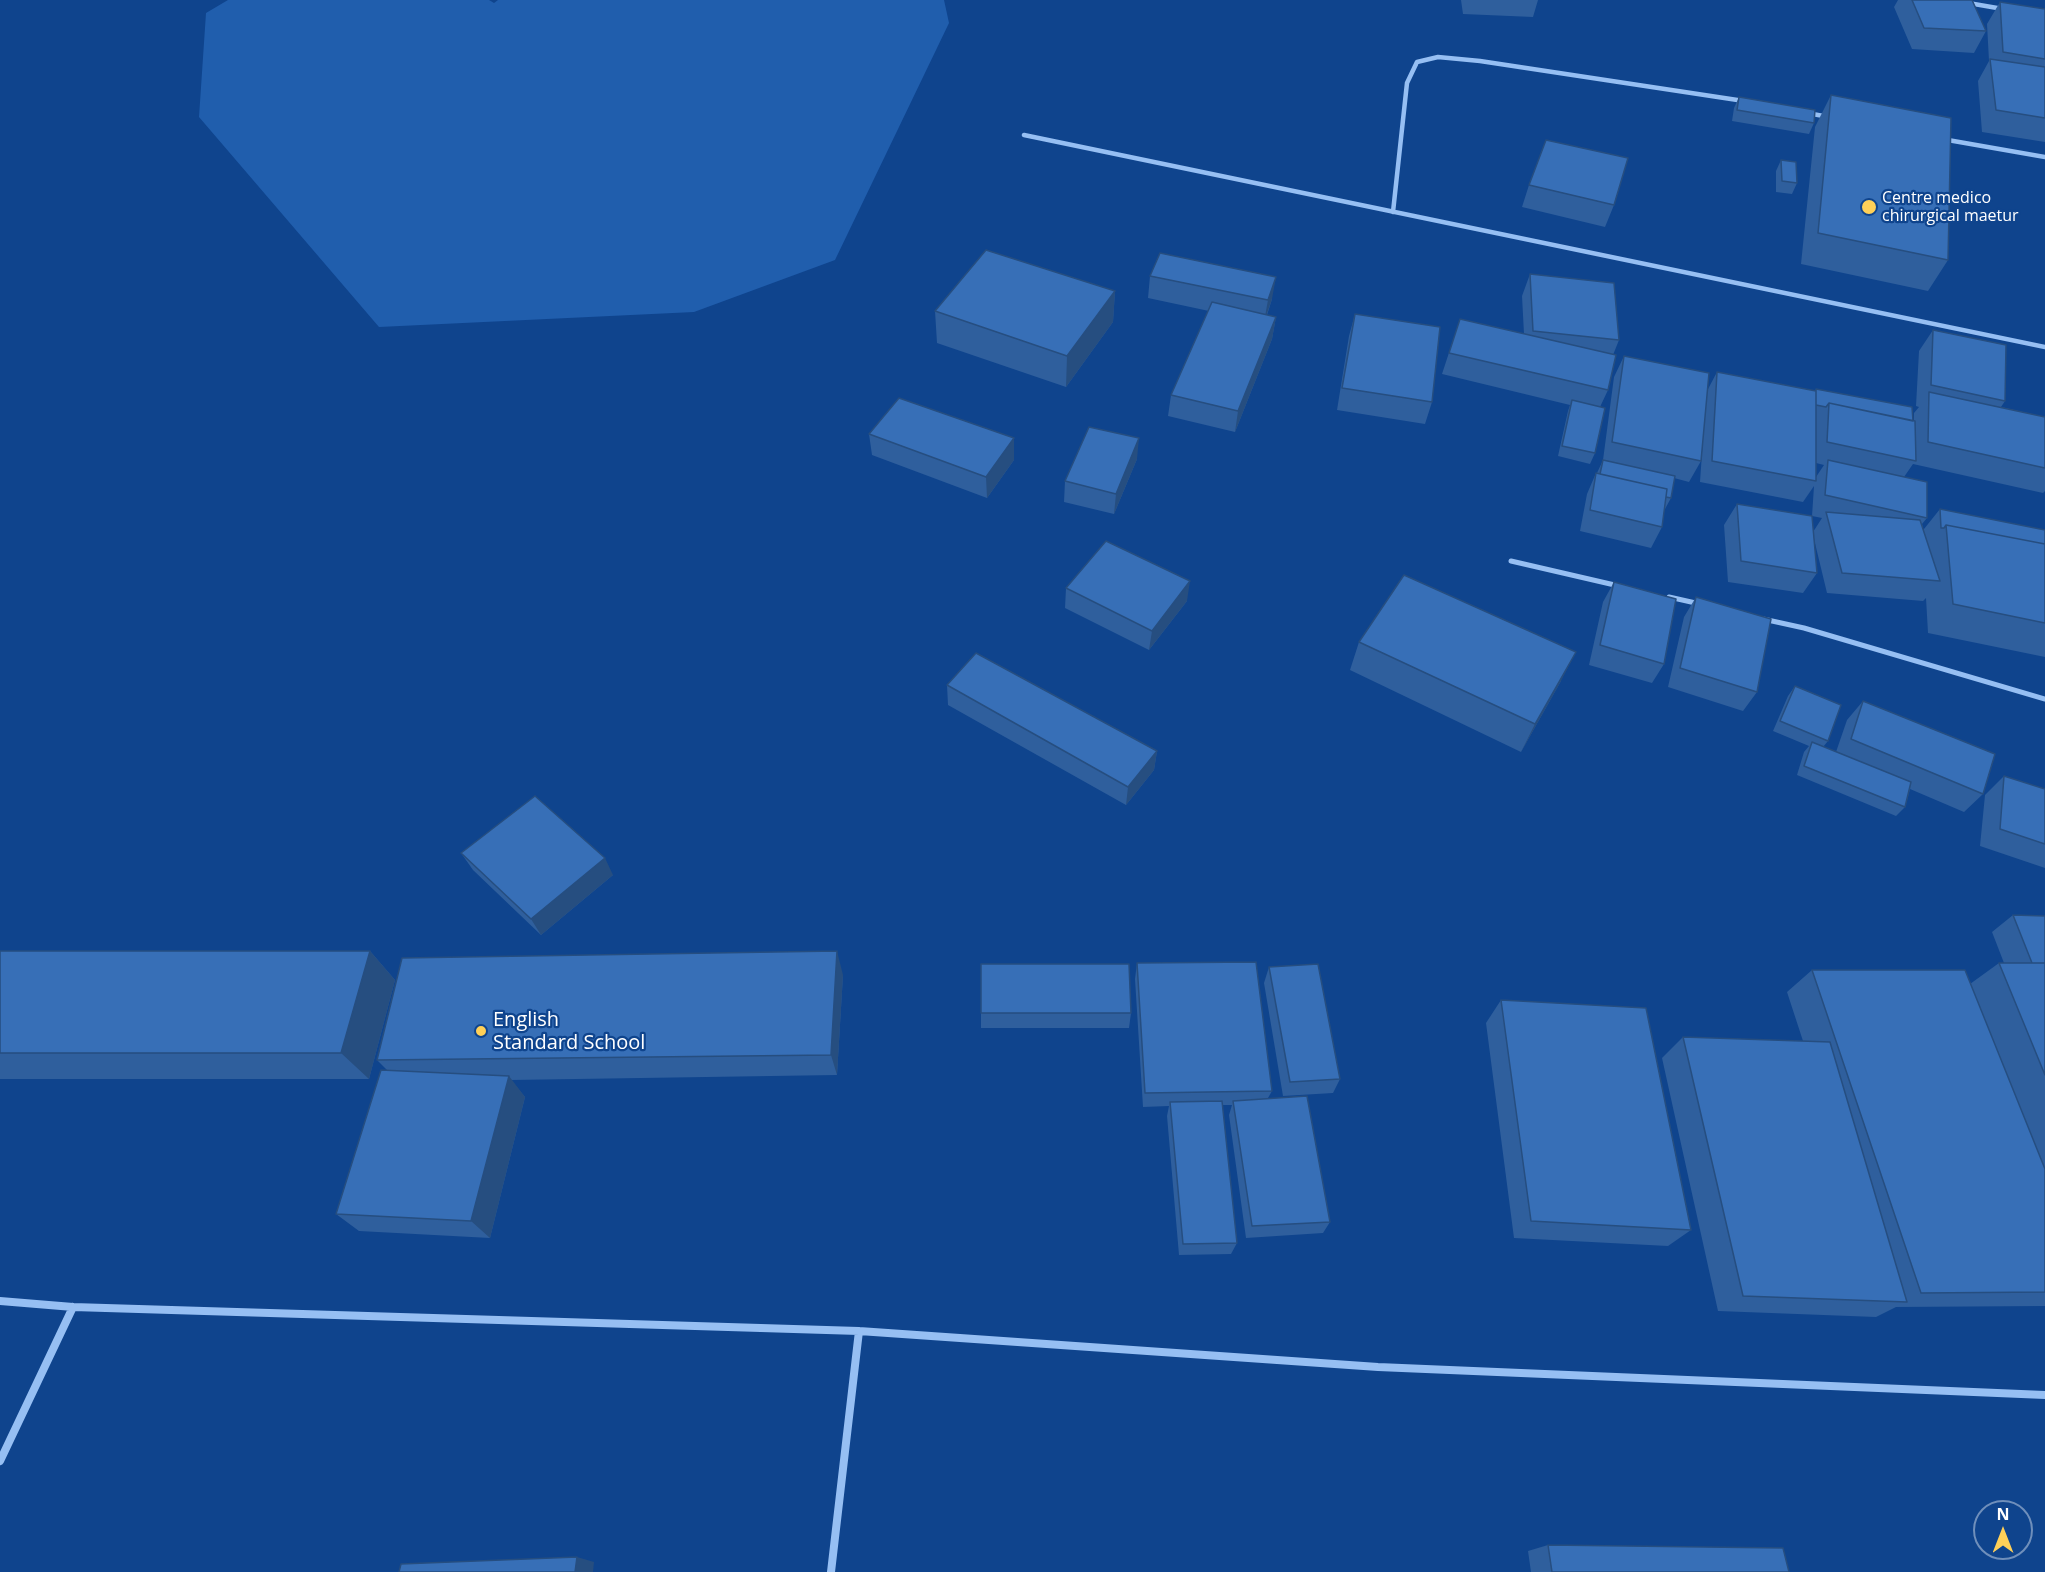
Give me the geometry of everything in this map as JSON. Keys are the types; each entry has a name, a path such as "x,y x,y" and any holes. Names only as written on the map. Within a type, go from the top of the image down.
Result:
{"street":[{"path":"1951,0 2010,10"},
{"path":"1393,212 1407,83 1417,62 1438,57 1480,61 1751,102"},
{"path":"1798,111 1833,118"},
{"path":"1024,135 2045,347"},
{"path":"1939,138 2045,157"},
{"path":"1511,561 1624,587"},
{"path":"1658,595 1702,605"},
{"path":"1759,618 1804,628 2045,699"},
{"path":"0,1301 73,1307 859,1330 1378,1367 2045,1395"},
{"path":"0,1461 73,1307"},
{"path":"831,1572 859,1330"}],"shaded area":[{"path":"228,0 489,0 494,3 498,0 944,0 949,23 835,260 694,312 379,327 199,117 206,13"}],"building":[{"path":"1912,0 1972,0 1986,31 1924,28"},
{"path":"2000,2 2045,9 2045,59 2003,52"},
{"path":"1990,59 2045,67 2045,118 1996,110"},
{"name":"Centre medico chirurgical maetur","path":"1831,95 1951,118 1948,260 1818,233"},
{"path":"1739,97 1815,110 1814,123 1737,110"},
{"path":"1546,140 1628,158 1614,205 1529,185"},
{"path":"1781,160 1796,162 1797,183 1782,181"},
{"path":"986,250 1115,291 1067,356 935,311"},
{"path":"1160,253 1276,277 1268,300 1150,276"},
{"path":"1530,274 1614,283 1619,340 1533,331"},
{"path":"1212,302 1276,317 1238,411 1171,395"},
{"path":"1355,314 1440,327 1432,402 1342,388"},
{"path":"1460,319 1616,355 1608,390 1449,353"},
{"path":"1933,330 2006,345 2005,401 1931,385"},
{"path":"1624,356 1709,373 1701,461 1612,442"},
{"path":"1717,372 1816,391 1816,481 1712,461"},
{"path":"1816,389 1912,407 1913,421 1829,403 1826,407 1816,405"},
{"path":"1929,392 2045,417 2045,468 1928,442"},
{"path":"899,398 1014,438 986,477 869,434"},
{"path":"1572,400 1605,408 1595,453 1562,446"},
{"path":"1829,403 1915,421 1916,461 1827,442"},
{"path":"1089,427 1139,438 1116,494 1065,481"},
{"path":"1603,460 1675,476 1671,498 1666,497 1667,489 1600,474"},
{"path":"1828,460 1927,482 1927,518 1825,495"},
{"path":"1596,473 1667,489 1662,527 1590,510"},
{"path":"1737,504 1812,516 1817,573 1741,561"},
{"path":"1940,509 2045,530 2045,544 1946,525 1941,528"},
{"path":"1826,512 1920,520 1940,581 1842,573"},
{"path":"1946,525 2045,544 2045,623 1953,604"},
{"path":"1106,541 1190,581 1152,631 1066,588"},
{"path":"1404,575 1576,652 1535,724 1359,642"},
{"path":"1614,582 1676,599 1664,664 1600,645"},
{"path":"1696,597 1771,619 1757,692 1680,668"},
{"path":"976,653 1157,751 1128,787 947,685"},
{"path":"1795,686 1841,705 1828,741 1780,721"},
{"path":"1863,701 1995,754 1983,794 1851,739"},
{"path":"1812,742 1911,782 1905,807 1804,766"},
{"path":"2004,776 2045,789 2045,844 2000,829"},
{"path":"535,796 605,858 531,919 461,853"},
{"path":"2013,915 2045,916 2045,963 2032,963"},
{"path":"0,951 370,951 341,1053 0,1053"},
{"path":"837,951 831,1055 377,1060 402,958"},
{"path":"1256,962 1272,1091 1145,1093 1137,963"},
{"path":"1999,963 2045,963 2045,1075"},
{"path":"981,964 1129,964 1131,1013 981,1013"},
{"path":"1318,964 1340,1079 1290,1082 1269,967"},
{"path":"1812,970 1965,970 2045,1169 2045,1292 1921,1293"},
{"path":"1501,1000 1646,1008 1691,1230 1531,1221"},
{"path":"1683,1037 1830,1042 1907,1302 1743,1296"},
{"path":"381,1070 509,1076 471,1221 336,1214"},
{"path":"1307,1096 1330,1222 1252,1226 1233,1101"},
{"path":"1222,1101 1237,1243 1183,1244 1170,1102"},
{"path":"1548,1545 1783,1548 1789,1572 1552,1572"},
{"path":"577,1557 575,1572 399,1572 401,1564"}],"place":[{"name":"Centre medico chirurgical maetur","path":"1869,207"},
{"name":"English Standard School","path":"481,1031"}]}
